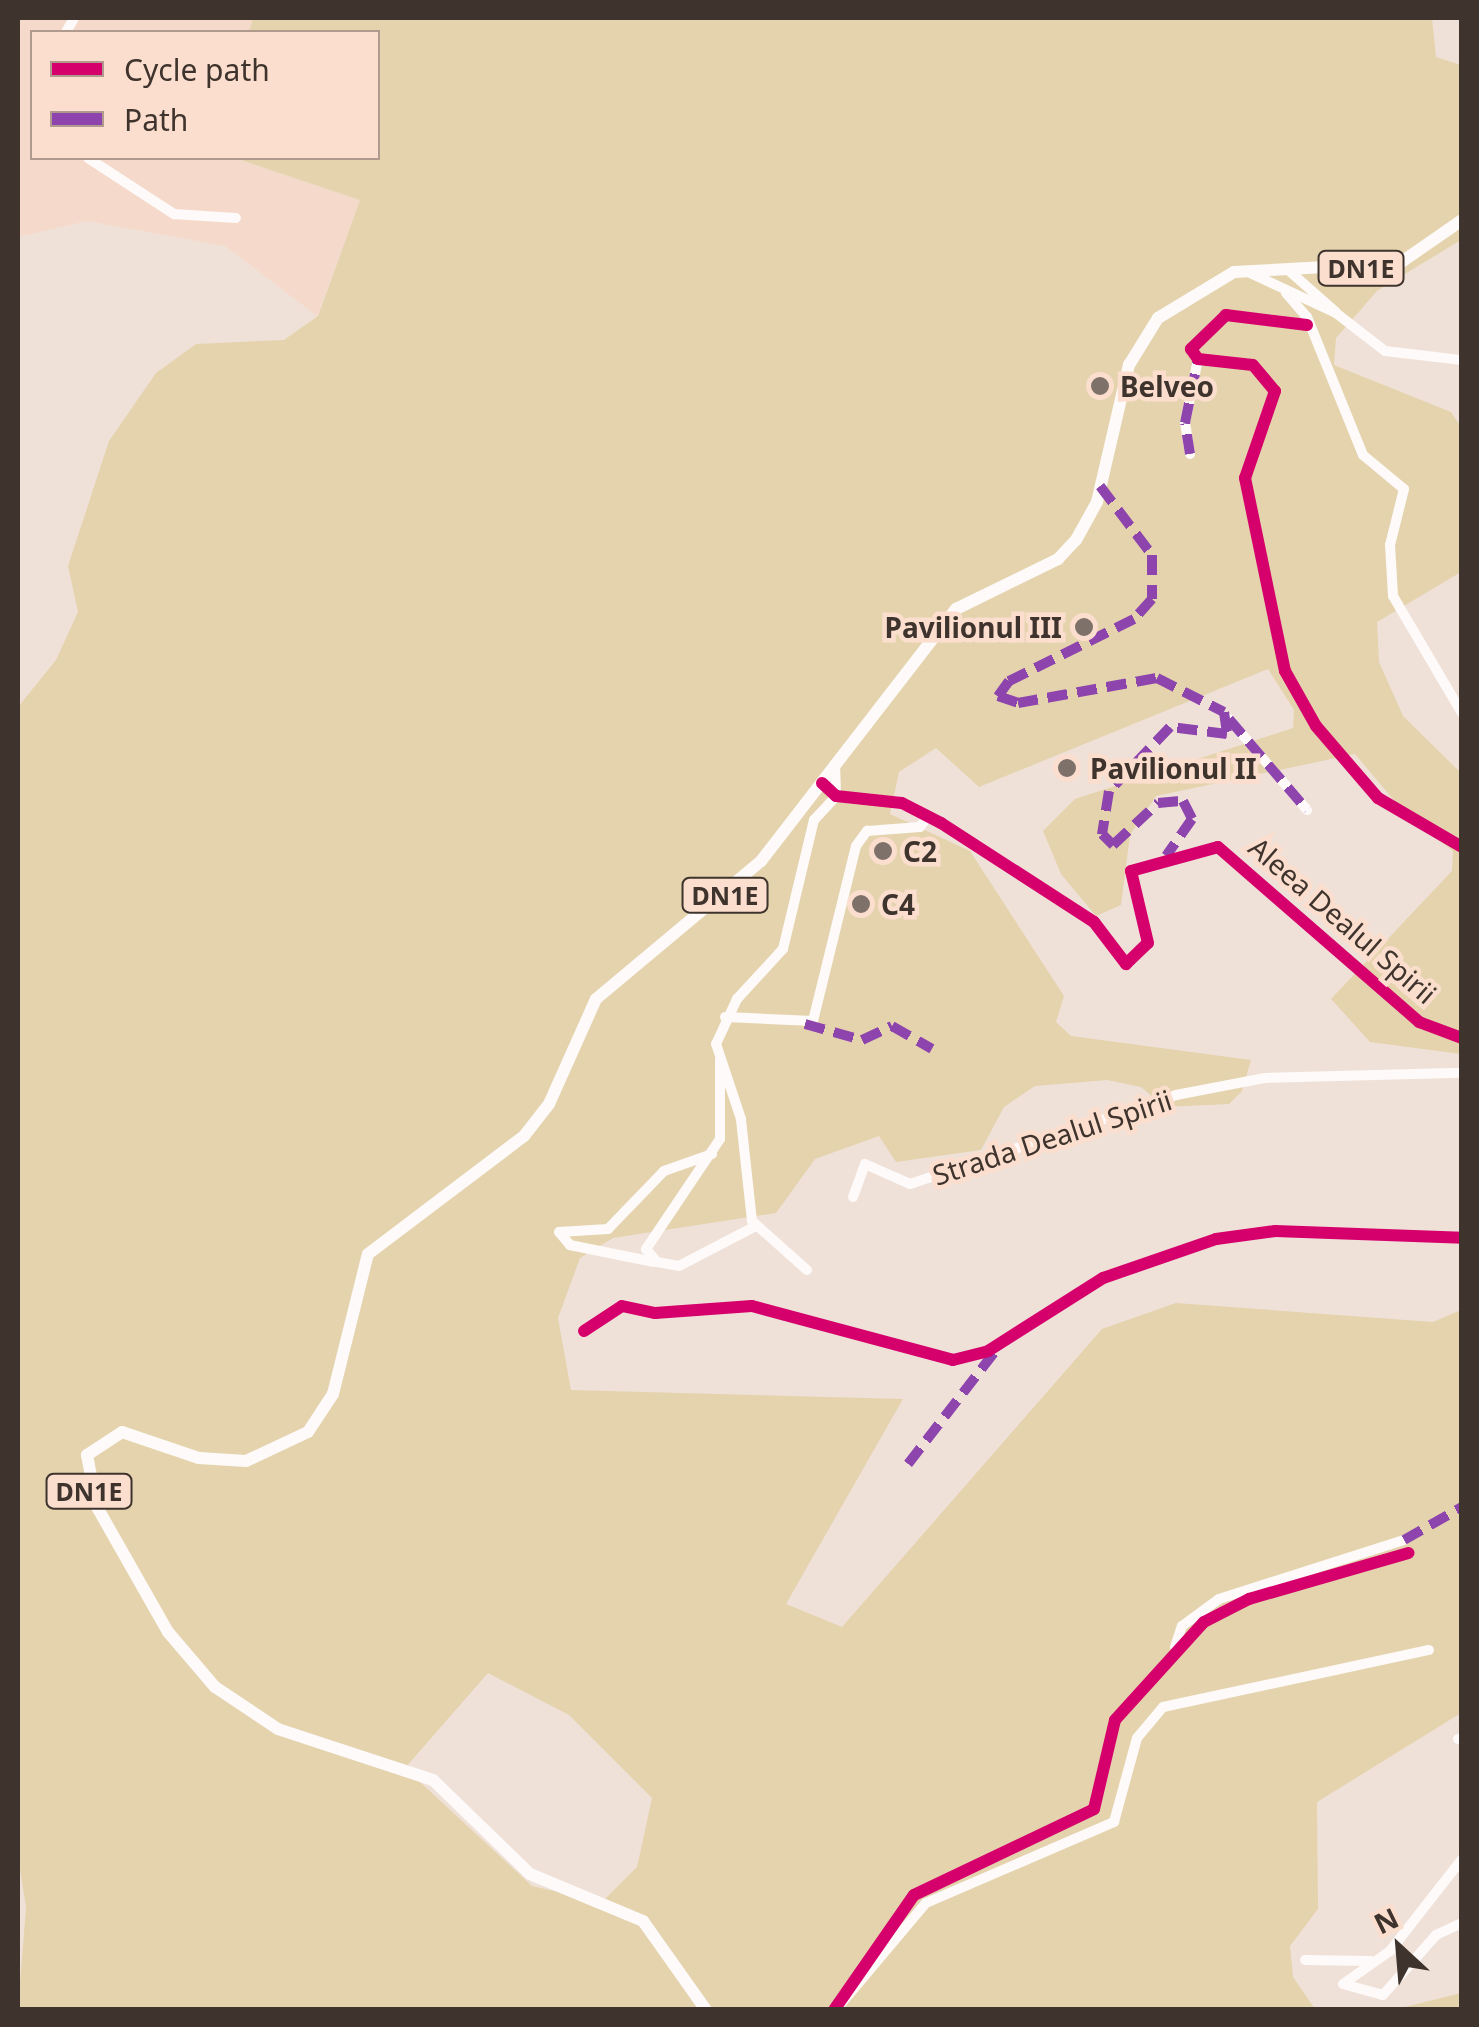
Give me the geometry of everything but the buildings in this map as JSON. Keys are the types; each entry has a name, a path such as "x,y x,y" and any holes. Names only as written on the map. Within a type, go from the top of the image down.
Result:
{"main road":[{"name":"DN1E","path":"706,2010 643,1921 530,1874 433,1780 278,1729 215,1687 155,1611 90,1492 84,1464 93,1444 112,1433 231,1462 272,1454 308,1432 333,1394 368,1254 524,1136 549,1104 596,999 740,882 956,609 1069,550 1092,514 1137,348 1182,296 1245,270 1400,262 1462,220"}],"street":[{"path":"91,160 174,214 236,218"},
{"path":"1287,269 1385,351 1459,354"},
{"path":"1245,270 1286,293 1336,313"},
{"path":"1286,293 1307,325 1363,454 1404,489 1390,545 1393,596 1462,712"},
{"path":"1190,454 1185,423 1198,359 1196,336 1226,315 1307,325"},
{"path":"1198,359 1253,365 1275,391 1246,478 1285,671 1316,726 1378,798 1462,847"},
{"path":"1230,719 1307,810"},
{"path":"656,1262 646,1248 712,1154 724,1124 720,1059 725,1017 783,949 814,820 836,796 835,764"},
{"path":"822,782 836,796"},
{"name":"Aleea Dealul Spirii","path":"836,796 877,797 928,816 1094,922 1126,964 1148,943 1131,871 1218,847 1419,1022 1462,1038"},
{"path":"725,1017 813,1020 856,846 867,831 920,827 928,816"},
{"path":"720,1059 740,1119 740,1179 754,1227 806,1270"},
{"name":"Strada Dealul Spirii","path":"852,1197 865,1164 910,1184 995,1162 1176,1095 1265,1078 1462,1073"},
{"path":"712,1154 664,1171 608,1229 559,1232 570,1245 656,1262 700,1259 754,1227"},
{"path":"584,1331 622,1306 655,1314 724,1304 939,1359 971,1358 1103,1278 1216,1239 1275,1231 1462,1238"},
{"path":"1175,1648 1187,1621 1228,1595 1404,1540"},
{"path":"834,2008 914,1895 1094,1809 1109,1729 1175,1648 1234,1605 1408,1553"},
{"path":"834,2008 860,1992 926,1903 1114,1822 1137,1738 1162,1707 1429,1650"},
{"path":"1462,1859 1390,1951 1343,1984 1383,1995 1436,1935 1462,1923"},
{"path":"1304,1960 1371,1962"}],"shaded area":[{"path":"18,18 253,18 250,30 30,30 30,160 241,160 360,200 317,316 225,246 87,221 18,237"},
{"path":"253,18 1432,18 1436,57 1461,65 1461,240 1377,291 1336,338 1334,365 1451,412 1461,427 1461,572 1377,622 1379,662 1403,716 1461,773 1461,1054 1370,1042 1331,999 1452,871 1453,851 1408,817 1355,754 1156,796 1130,835 1121,905 1096,916 1061,874 1043,831 1075,799 1293,728 1294,710 1268,669 979,787 936,748 899,772 890,814 970,851 1064,996 1056,1022 1071,1036 1251,1060 1242,1091 1229,1104 1164,1107 1141,1087 1107,1080 1035,1086 1004,1107 981,1150 896,1162 879,1136 815,1159 776,1213 613,1238 580,1258 558,1318 571,1390 903,1399 786,1604 842,1627 1102,1329 1176,1303 1433,1322 1461,1310 1461,1713 1317,1802 1318,1909 1290,1946 1293,1977 1315,2009 18,2009 26,1907 18,1856 18,707 56,660 78,612 68,566 109,441 156,373 196,344 284,340 318,316 360,200 241,160 380,160 380,30 250,30","holes":["488,1673 569,1715 652,1798 637,1867 602,1902 532,1886 405,1768"]},
{"path":"1461,1993 1461,2009 1397,2009"}],"marked path":[{"path":"1190,454 1185,423 1198,359"},
{"path":"1100,486 1152,555 1152,599 1134,619 1009,681 998,696 1018,703 1157,678 1224,712 1227,734 1170,727 1109,791 1102,834 1113,845 1158,803 1183,801 1192,819 1166,856"},
{"path":"1229,719 1307,810"},
{"path":"805,1024 862,1040 892,1026 932,1049"},
{"path":"908,1464 997,1349"},
{"path":"1404,1540 1462,1507"}],"cycle path":[{"path":"1307,325 1226,315 1191,349 1198,359 1253,365 1275,391 1245,478 1285,671 1316,726 1378,798 1462,847"},
{"path":"822,783 836,796 902,803 941,823 1094,922 1126,964 1148,943 1131,871 1218,847 1419,1022 1462,1038"},
{"path":"584,1331 622,1306 655,1313 752,1306 953,1360 988,1351 1103,1278 1216,1239 1275,1231 1462,1238"},
{"path":"834,2010 914,1895 1094,1809 1115,1720 1204,1622 1249,1599 1408,1553"}],"place":[{"name":"Belveo","path":"1100,386"},
{"name":"Pavilionul III","path":"1084,627"},
{"name":"Pavilionul II","path":"1067,768"},
{"name":"C2","path":"883,851"},
{"name":"C4","path":"861,904"}]}
